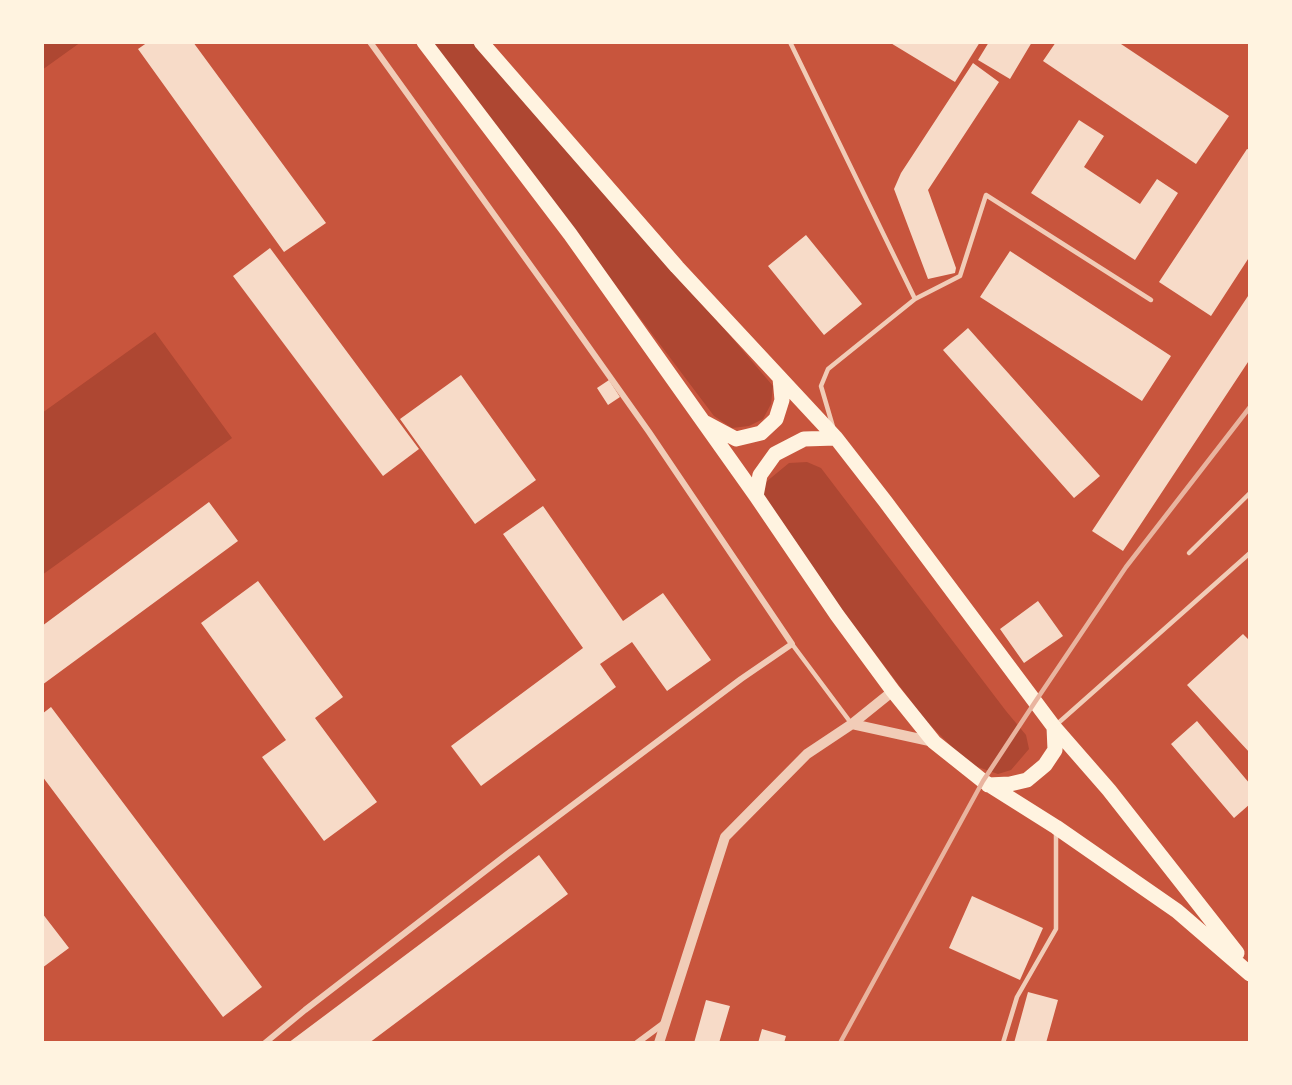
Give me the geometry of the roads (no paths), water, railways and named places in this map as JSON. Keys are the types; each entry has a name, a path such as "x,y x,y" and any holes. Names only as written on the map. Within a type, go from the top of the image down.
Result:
{"main road":[{"path":"424,42 570,234 756,495 837,615 934,742 988,785 1056,827 1178,911 1250,972"},
{"path":"481,42 677,267 836,438 1054,727 1109,790 1250,972"},
{"path":"704,422 736,439 761,433 776,419 782,400 780,378"},
{"path":"756,495 760,476 775,454 804,440 836,438"},
{"path":"988,785 1010,784 1027,780 1046,765 1055,750 1054,727"}],"street":[{"path":"265,1043 506,855 741,679 792,644 649,432 370,42"},
{"path":"659,1043 725,837 807,754 852,724 893,691"},
{"path":"852,724 934,742"},
{"path":"637,1043 667,1020"}],"lane":[{"path":"790,42 915,299"},
{"path":"836,438 821,387 828,369 915,299 960,276 986,195 1151,300"},
{"path":"1189,553 1250,493"},
{"path":"1054,727 1250,553"},
{"path":"792,644 852,724"},
{"path":"1003,1043 1017,997 1056,929 1056,827"}],"railway":[{"path":"840,1043 983,781 1126,567 1250,407"}]}
